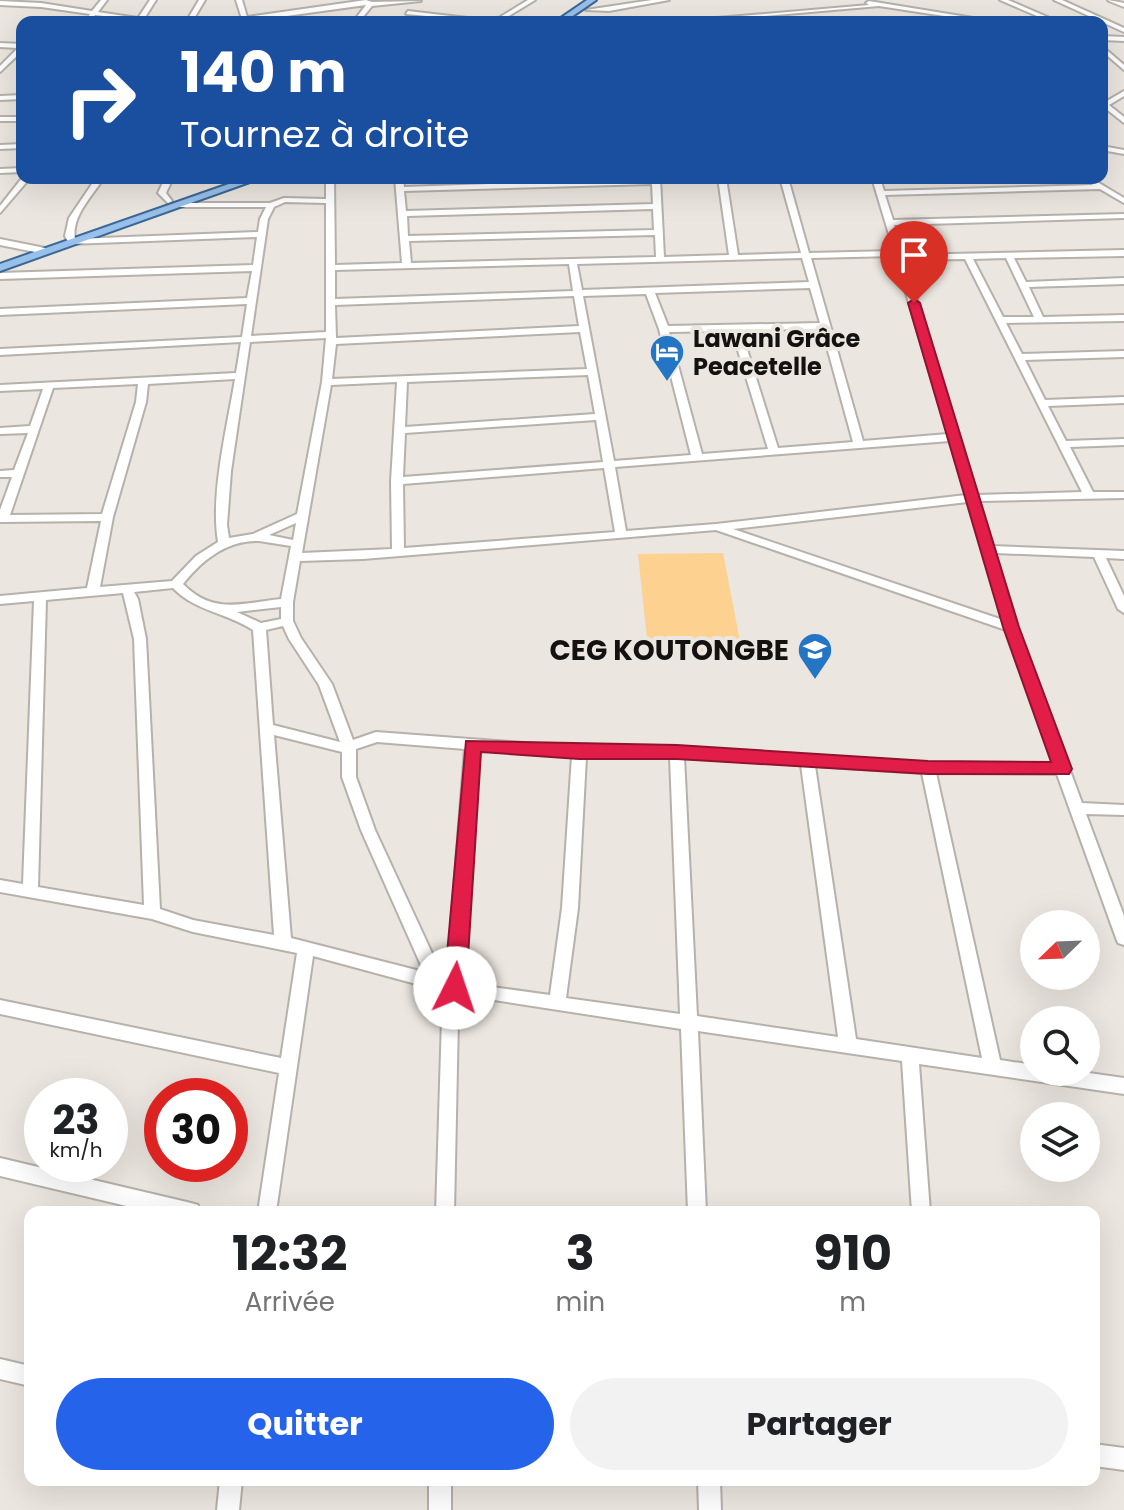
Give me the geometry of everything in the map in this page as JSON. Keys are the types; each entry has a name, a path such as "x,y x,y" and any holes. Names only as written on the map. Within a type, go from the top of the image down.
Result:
{"main road":[{"path":"568,16 592,0"},
{"path":"584,16 603,0"},
{"path":"0,268 219,184"},
{"path":"172,203 236,184"},
{"path":"0,259 71,239"}],"street":[{"path":"91,16 104,0"},
{"path":"505,16 532,0"},
{"path":"594,10 634,7 666,0"},
{"path":"846,0 952,16"},
{"path":"736,16 874,5 896,0"},
{"path":"1003,0 1042,16"},
{"path":"1057,0 1093,16"},
{"path":"1111,0 1124,5"},
{"path":"273,16 369,2 420,1"},
{"path":"404,16 420,1"},
{"path":"0,3 44,2 116,16"},
{"path":"594,10 601,16"},
{"path":"408,13 434,16"},
{"path":"1,68 16,53"},
{"path":"1108,53 1124,68"},
{"path":"1,68 13,67"},
{"path":"1108,105 1124,121"},
{"path":"0,211 21,184"},
{"path":"96,184 73,218 71,239 261,234"},
{"path":"166,184 162,193 172,203 271,205 284,200 330,201"},
{"path":"330,184 327,382 287,602 287,621 295,639 325,684 349,748 349,777 368,830 437,982 450,1019 452,1036 445,1206"},
{"path":"400,184 407,267"},
{"path":"400,189 542,184"},
{"path":"656,184 660,259"},
{"path":"723,184 734,257"},
{"path":"786,184 859,445"},
{"path":"878,184 1011,627 1124,938"},
{"path":"1098,184 1124,201"},
{"path":"880,193 1102,187"},
{"path":"224,543 221,525 226,471 248,339 261,234 271,205"},
{"path":"401,214 657,206"},
{"path":"889,223 1124,216"},
{"path":"403,239 660,232"},
{"path":"0,242 45,251"},
{"path":"330,268 573,264 734,257 1124,254"},
{"path":"1009,256 1040,320"},
{"path":"968,257 1088,494"},
{"path":"573,264 621,533"},
{"path":"0,276 256,268"},
{"path":"1024,285 1124,281"},
{"path":"330,302 813,285"},
{"path":"650,291 664,329 697,457"},
{"path":"0,312 252,301"},
{"path":"1000,320 1124,318"},
{"path":"664,329 825,326"},
{"path":"0,352 248,339 584,329"},
{"path":"736,329 774,451"},
{"path":"1019,357 1124,354"},
{"path":"327,382 592,372"},
{"path":"0,388 241,376"},
{"path":"398,552 397,481 402,381"},
{"path":"93,590 107,517 141,402 143,382"},
{"path":"49,386 20,473 1,518 107,517"},
{"path":"1042,403 1124,400"},
{"path":"401,430 601,417"},
{"path":"0,431 35,429"},
{"path":"397,481 955,437"},
{"path":"1063,444 1124,442"},
{"path":"0,474 20,473"},
{"path":"254,537 298,551 398,552 716,527 973,498 1124,495"},
{"path":"176,584 190,566 224,543 254,537 304,515"},
{"path":"716,527 1011,627"},
{"path":"989,549 1124,555"},
{"path":"1098,554 1124,609"},
{"path":"0,600 176,584 192,600 251,622 259,628 283,943"},
{"path":"126,587 132,599 140,639 152,913"},
{"path":"30,890 42,610 40,596"},
{"path":"215,611 287,602"},
{"path":"259,628 287,621"},
{"path":"268,729 339,748 349,748 376,737 579,752 677,752 928,768 1062,769"},
{"path":"455,988 472,745"},
{"path":"557,1002 571,895 579,752"},
{"path":"677,752 697,1206"},
{"path":"807,760 848,1046"},
{"path":"928,768 993,1067"},
{"path":"1077,808 1124,810"},
{"path":"0,886 152,913 193,926 306,948 455,988 1124,1086"},
{"path":"268,1206 306,948"},
{"path":"0,1007 288,1067"},
{"path":"910,1055 921,1206"},
{"path":"0,1167 166,1206"},
{"path":"0,1369 24,1375"},
{"path":"1100,1456 1124,1459"},
{"path":"228,1510 230,1486"},
{"path":"440,1486 440,1510"},
{"path":"709,1486 710,1510"}],"shaded area":[{"path":"723,553 743,657 649,658 638,554"}],"place":[{"name":"Lawani Grâce Peacetelle","path":"667,383"},
{"name":"CEG KOUTONGBE","path":"815,681"}],"route":[{"path":"455,988 472,745 579,752 677,752 928,768 1062,769 1011,627 914,303"}]}
